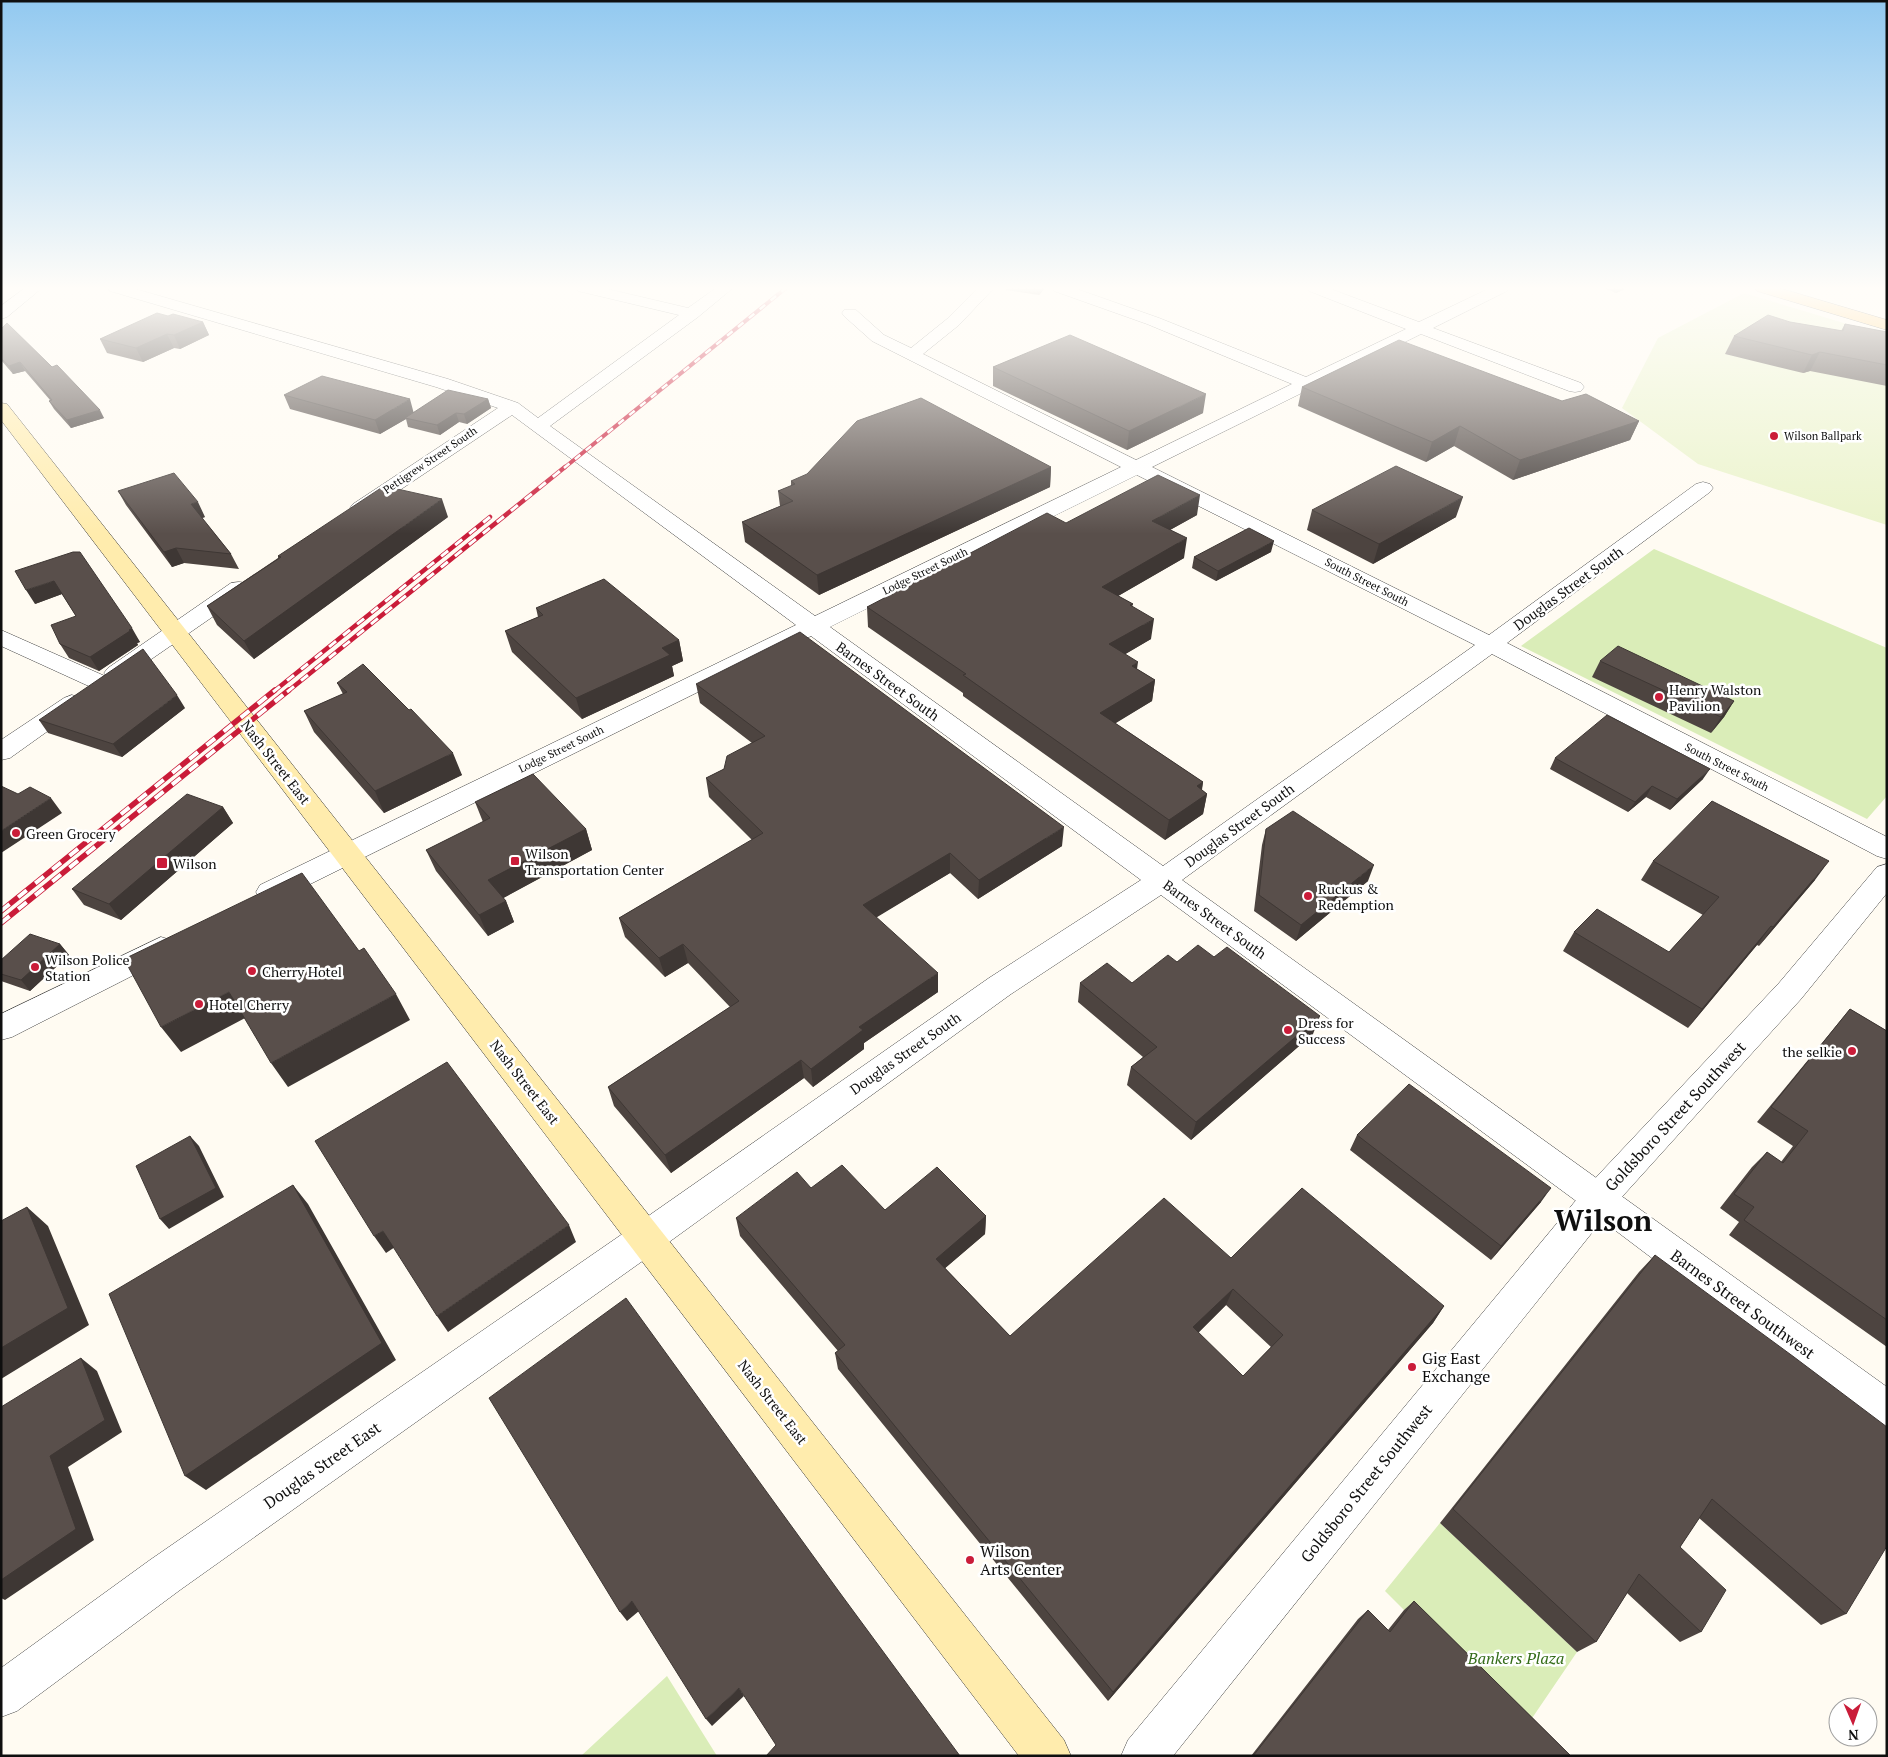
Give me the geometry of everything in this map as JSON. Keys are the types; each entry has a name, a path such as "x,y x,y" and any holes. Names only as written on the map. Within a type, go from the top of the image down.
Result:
{"main road":[{"name":"Nash Street East","path":"1,408 1048,1756"}],"street":[{"name":"Barnes Street South","path":"397,370 512,407 1599,1198"},
{"path":"538,426 615,370"},
{"name":"South Street South","path":"942,370 1491,644 1887,849"},
{"path":"1273,370 1307,384"},
{"name":"Lodge Street South","path":"244,905 1336,370"},
{"path":"1531,370 1575,387"},
{"name":"Pettigrew Street South","path":"345,517 512,407"},
{"name":"Douglas Street South","path":"646,1238 1000,986 1161,881 1491,644 1703,488"},
{"path":"1,752 174,631 256,577"},
{"path":"1,637 101,683"},
{"name":"Goldsboro Street Southwest","path":"1144,1756 1599,1198 1790,991 1887,874"},
{"path":"1,1028 185,936"},
{"name":"Barnes Street Southwest","path":"1599,1198 1887,1411"},
{"name":"Douglas Street East","path":"1,1695 165,1575 646,1238"}],"green space":[{"name":"Wilson Ballpark","path":"1642,370 1887,370 1887,525 1698,464 1622,408"},
{"path":"1654,549 1887,648 1887,796 1867,819 1521,646"},
{"name":"Bankers Plaza","path":"1440,1523 1577,1652 1524,1730 1385,1591"},
{"path":"667,1676 717,1756 581,1756"}],"building":[{"path":"27,370 62,370 100,410 67,420 49,401 52,400"},
{"path":"999,370 1151,370 1206,394 1129,431"},
{"path":"1337,370 1479,370 1562,401 1586,394 1639,421 1520,460 1460,426 1432,442 1302,387"},
{"path":"322,376 410,399 375,420 284,395"},
{"path":"448,390 488,399 464,414 456,413 437,425 405,418"},
{"path":"921,398 1051,467 817,575 742,522 793,501 778,491 795,484 791,481 807,474 857,421"},
{"path":"1396,466 1463,497 1379,544 1312,510"},
{"path":"174,473 198,502 191,504 231,554 176,548 164,552 118,491"},
{"path":"1158,475 1200,495 1152,521 1187,538 1102,587 1133,604 1130,605 1154,619 1109,644 1138,662 1132,666 1155,680 1100,713 1203,782 1197,786 1207,794 1169,820 963,675 966,674 867,607 1047,513 1066,523"},
{"path":"384,486 442,499 244,641 207,606 281,557 278,556"},
{"path":"1249,528 1274,541 1218,571 1194,557"},
{"path":"73,552 80,552 132,628 90,657 60,644 51,625 76,616 54,581 26,590 15,571"},
{"path":"604,579 679,640 662,648 670,655 576,698 505,631 543,615 536,608"},
{"path":"800,632 1064,827 979,880 950,853 863,905 938,973 859,1027 863,1030 811,1069 801,1060 665,1155 608,1087 739,1001 683,944 659,958 619,918 763,833 706,778 724,769 727,756 765,736 696,684"},
{"path":"1618,646 1734,701 1721,717 1600,661"},
{"path":"143,649 177,695 113,744 39,720"},
{"path":"363,664 409,710 411,709 453,753 375,791 304,711 347,692 337,683"},
{"path":"1607,715 1710,769 1677,799 1652,786 1635,802 1555,758"},
{"name":"Wilson Transportation Center","path":"533,774 586,829 488,880 506,901 479,915 426,850 490,818 475,802"},
{"path":"1,786 18,794 30,787 51,798 1,831"},
{"path":"187,794 223,807 109,904 72,889"},
{"path":"1712,801 1829,861 1773,927 1771,926 1702,1009 1574,932 1597,909 1669,952 1719,897 1653,861"},
{"path":"1293,811 1374,865 1301,925 1259,895 1266,829"},
{"path":"302,873 359,951 364,948 396,994 271,1063 229,992 161,1027 124,959"},
{"path":"30,934 60,944 21,980 1,974 1,960"},
{"path":"1198,945 1214,957 1227,947 1320,1016 1196,1122 1131,1067 1157,1047 1080,983 1107,963 1132,983 1168,955 1177,962"},
{"path":"1850,1009 1887,1031 1887,1320 1744,1220 1754,1207 1734,1194 1767,1152 1783,1163 1808,1131 1771,1107"},
{"path":"447,1062 569,1225 437,1316 383,1231 374,1236 315,1141"},
{"path":"1409,1084 1551,1188 1501,1246 1357,1135"},
{"path":"190,1136 216,1188 160,1219 136,1166"},
{"path":"842,1165 885,1210 937,1167 986,1216 936,1259 1010,1336 1164,1198 1231,1258 1302,1188 1444,1306 1113,1692 835,1353 845,1345 736,1218 797,1172 811,1188","holes":["1233,1289 1283,1335 1243,1376 1193,1327"]},
{"path":"293,1185 382,1343 185,1476 109,1294"},
{"path":"27,1207 68,1308 1,1348 1,1221"},
{"path":"1655,1255 1887,1427 1887,1546 1846,1614 1712,1499 1680,1547 1726,1590 1701,1632 1639,1574 1596,1642 1453,1509"},
{"path":"626,1298 960,1756 766,1756 776,1745 739,1688 706,1719 632,1601 620,1612 489,1398"},
{"path":"81,1358 105,1420 50,1456 76,1529 1,1580 1,1407"},
{"path":"1414,1601 1571,1756 1253,1756 1368,1610 1390,1632"}],"railway":[{"path":"564,468 685,370"},
{"path":"287,692 565,467"},
{"path":"273,692 490,517"},
{"path":"1,911 275,690"},
{"path":"1,923 289,690"}],"place":[{"name":"Wilson Ballpark","path":"1774,436"},
{"name":"Henry Walston Pavilion","path":"1659,697"},
{"name":"Green Grocery","path":"16,833"},
{"name":"Wilson Transportation Center","path":"515,861"},
{"name":"Wilson","path":"162,863"},
{"name":"Ruckus & Redemption","path":"1308,896"},
{"name":"Wilson Police Station","path":"35,967"},
{"name":"Cherry Hotel","path":"252,971"},
{"name":"Hotel Cherry","path":"199,1004"},
{"name":"Dress for Success","path":"1288,1030"},
{"name":"the selkie","path":"1852,1051"},
{"name":"Gig East Exchange","path":"1412,1367"},
{"name":"Wilson Arts Center","path":"970,1560"}],"district":[{"name":"Wilson","path":"1603,1220"}]}
